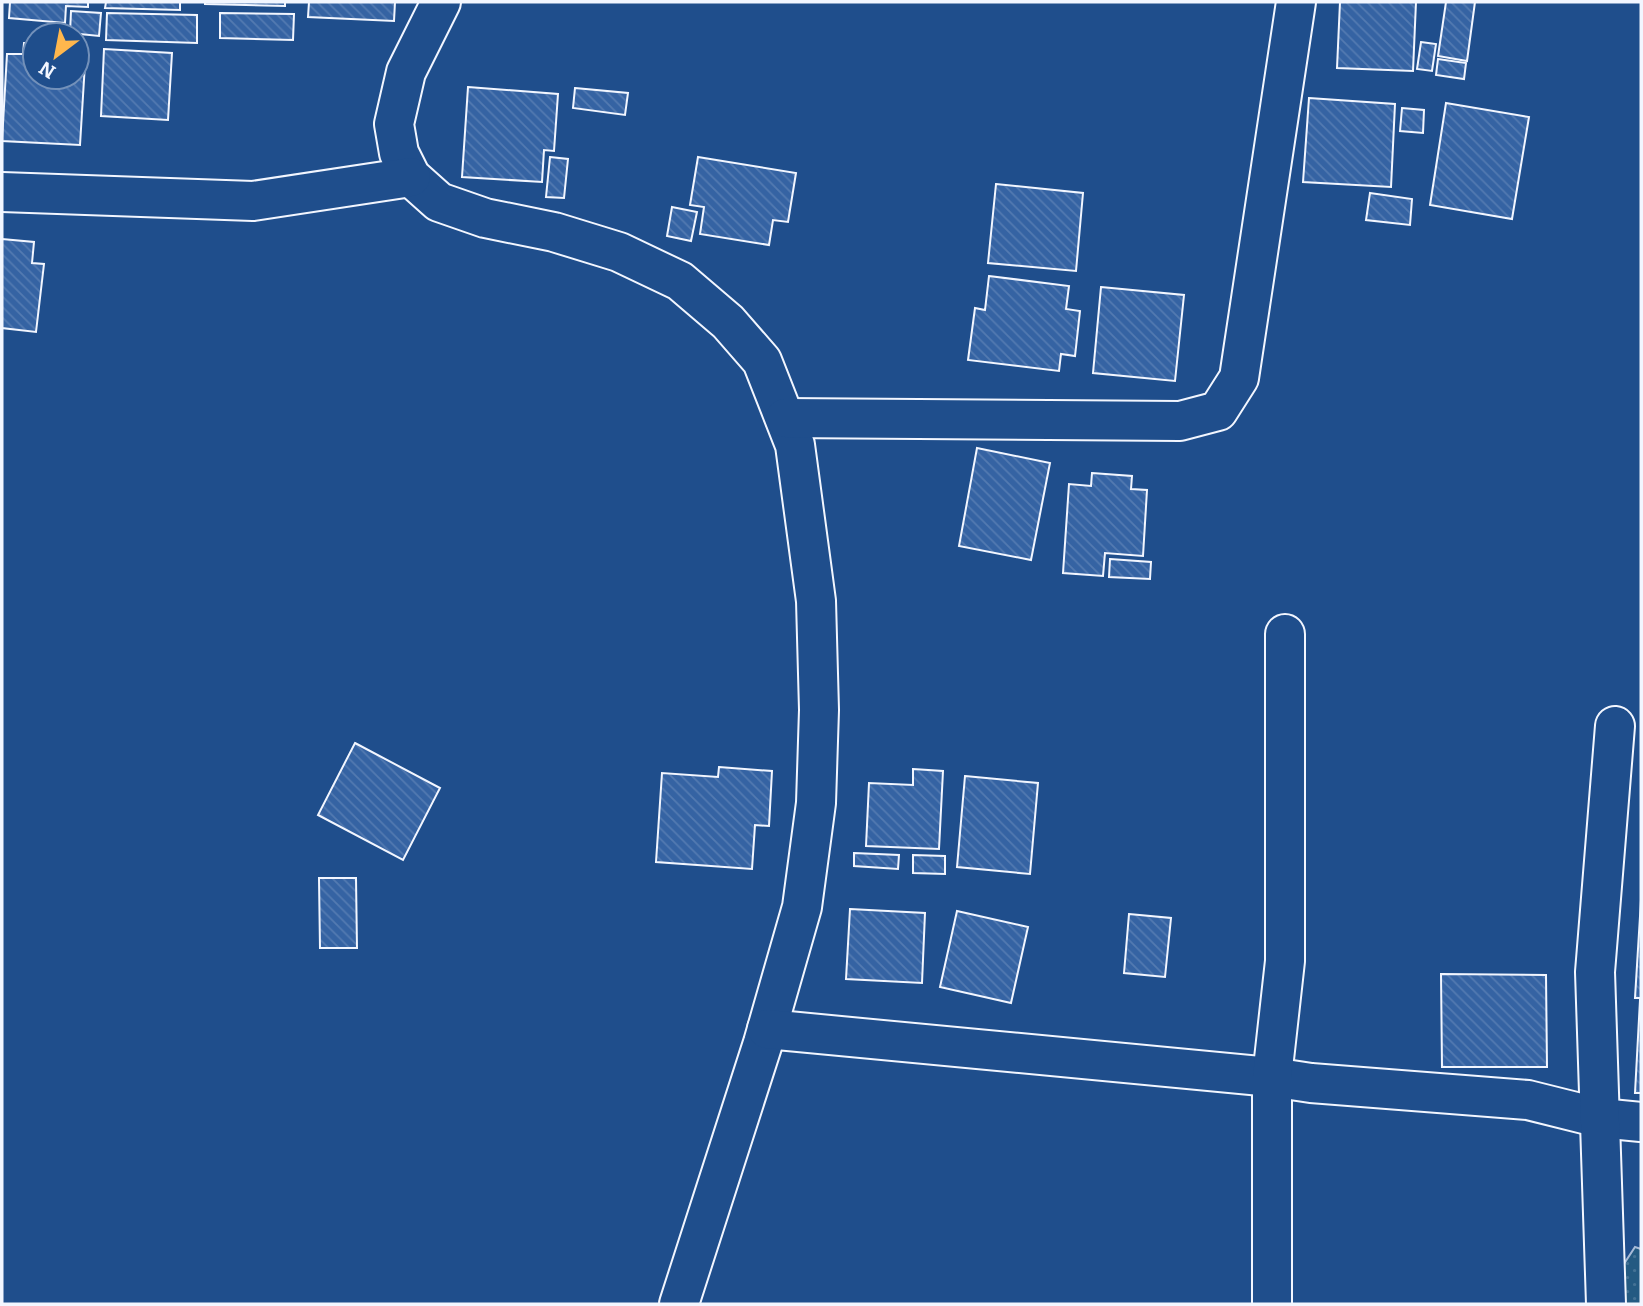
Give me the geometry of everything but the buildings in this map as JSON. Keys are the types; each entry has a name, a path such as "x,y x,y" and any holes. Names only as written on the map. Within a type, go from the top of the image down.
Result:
{"street":[{"path":"440,2 406,72 394,124 398,153 411,177 439,202 485,218 554,232 619,252 680,281 728,322 762,361 795,445 816,601 819,710 816,803 802,907 767,1029 679,1304"},
{"path":"785,418 1180,421 1218,411 1239,378 1296,2"},
{"path":"2,192 253,201 411,177"},
{"path":"1272,1304 1272,1077 1284,961 1285,634"},
{"path":"1606,1304 1595,972 1615,726"},
{"path":"767,1029 1272,1077 1311,1083 1528,1100 1600,1118 1641,1122"}],"shaded area":[{"path":"1635,1247 1641,1249 1641,1304 1624,1304 1620,1270"}]}
